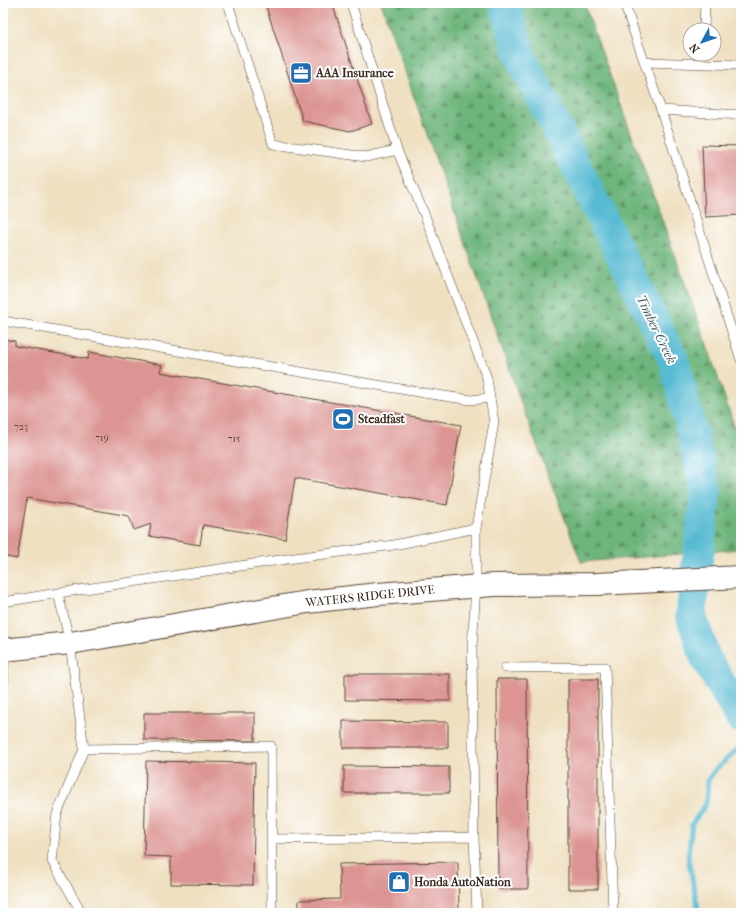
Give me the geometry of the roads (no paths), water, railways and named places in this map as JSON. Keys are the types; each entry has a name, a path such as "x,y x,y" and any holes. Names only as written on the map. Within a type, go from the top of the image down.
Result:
{"street":[{"name":"WATERS RIDGE DRIVE","path":"4,650 70,643 307,602 378,594 494,585 597,584 741,577"}],"lane":[{"path":"228,3 273,144 366,157 397,150"},
{"path":"351,3 397,150 425,216 487,378 494,422 476,528 476,586 472,648 474,837 477,913"},
{"path":"624,3 661,110 741,360"},
{"path":"704,22 705,3"},
{"path":"644,62 682,59"},
{"path":"722,62 741,65"},
{"path":"661,110 741,115"},
{"path":"3,321 424,393 471,400 490,398"},
{"path":"3,602 287,559 394,545 476,528"},
{"path":"58,593 70,643 84,749 57,814 52,861 82,913"},
{"path":"3,687 4,650"},
{"path":"505,668 605,667 613,913"},
{"path":"84,749 271,746 272,913"},
{"path":"272,839 474,837"}],"waterway":[{"name":"Timber Creek","path":"504,3 520,55 674,361 706,489 691,615 705,657 741,718"},
{"path":"699,913 688,858 692,824 706,804 708,780 715,770 741,746"}],"place":[{"name":"AAA Insurance","path":"301,73"},
{"name":"Steadfast","path":"343,419"},
{"name":"Honda AutoNation","path":"399,882"}]}
